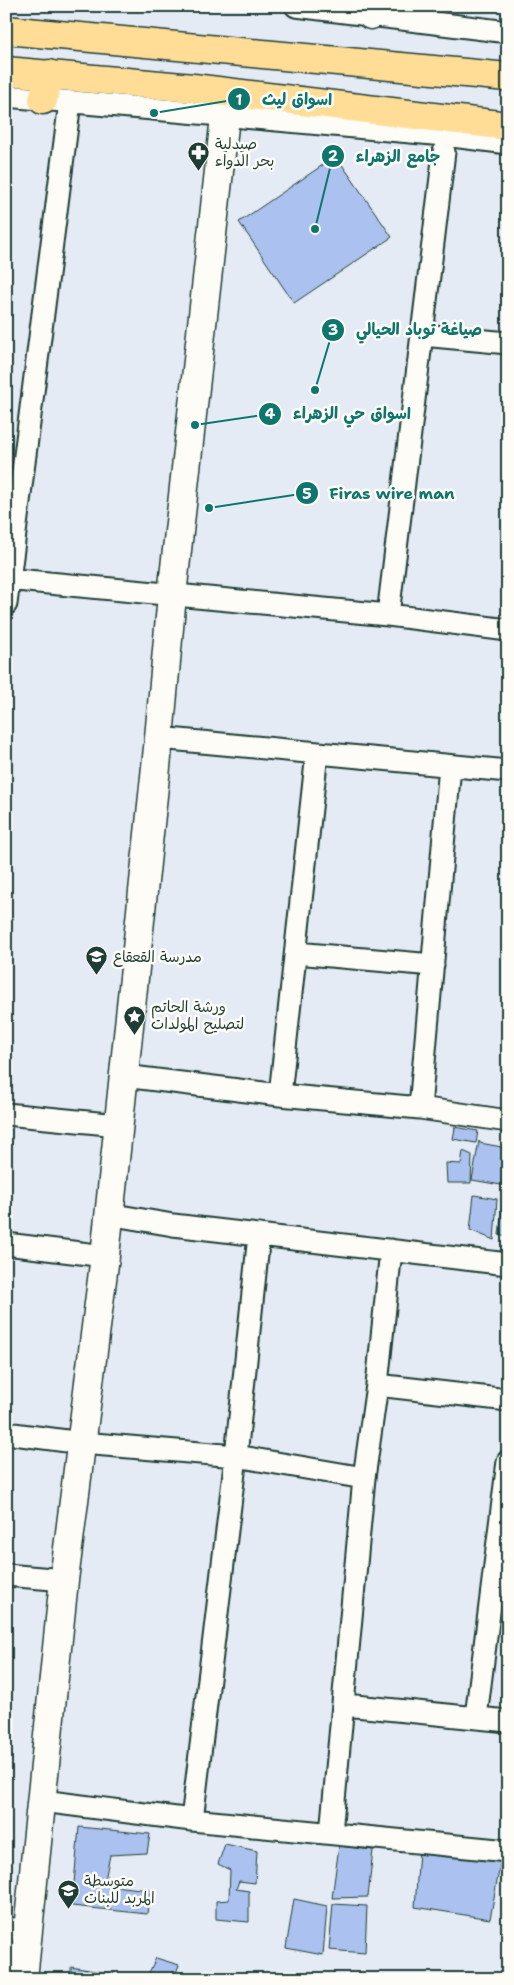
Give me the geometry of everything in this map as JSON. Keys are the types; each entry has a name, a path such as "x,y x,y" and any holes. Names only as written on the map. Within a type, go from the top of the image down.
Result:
{"main road":[{"path":"6,30 508,77"},
{"path":"6,71 213,91 508,126"},
{"path":"43,100 48,74"}],"street":[{"path":"296,6 413,13 508,32"},
{"path":"6,96 444,135 508,143"},
{"path":"6,604 70,102"},
{"path":"22,1979 17,1930 42,1801 64,1580 105,1256 172,595 225,117"},
{"path":"388,615 444,152"},
{"path":"422,335 508,343"},
{"path":"8,580 388,615 508,630"},
{"path":"159,738 508,772"},
{"path":"280,1095 317,753"},
{"path":"420,1108 450,766"},
{"path":"296,953 433,965"},
{"path":"124,1076 280,1095 420,1108 508,1121"},
{"path":"6,1114 118,1125"},
{"path":"108,1214 173,1225 508,1264"},
{"path":"192,1820 236,1456 259,1235"},
{"path":"6,1244 105,1256"},
{"path":"331,1833 364,1478 378,1385 391,1250"},
{"path":"378,1385 508,1400"},
{"path":"6,1433 82,1443 236,1456 364,1478"},
{"path":"476,1717 508,1460"},
{"path":"6,1575 64,1580"},
{"path":"344,1705 508,1720"},
{"path":"42,1801 192,1820 508,1851"}],"building":[{"path":"336,156 392,237 294,303 239,222"},
{"path":"454,1127 478,1131 476,1143 453,1139"},
{"path":"479,1141 480,1143 507,1148 501,1185 472,1180"},
{"path":"463,1151 472,1155 471,1183 447,1183 446,1163 461,1164"},
{"path":"507,1166 508,1190 506,1190"},
{"path":"504,1193 508,1194 508,1235 499,1235"},
{"path":"474,1195 497,1199 494,1240 470,1230"},
{"path":"79,1827 150,1834 147,1853 110,1855 104,1885 150,1890 147,1914 72,1906"},
{"path":"225,1844 257,1851 255,1883 239,1881 236,1889 249,1891 249,1922 216,1919 216,1901 229,1900 230,1870 218,1864"},
{"path":"339,1846 373,1850 368,1897 332,1898"},
{"path":"419,1851 501,1860 490,1919 415,1907"},
{"path":"294,1899 327,1906 323,1955 286,1948"},
{"path":"333,1904 367,1906 365,1953 329,1950"},
{"path":"156,1958 179,1965 174,1978 176,1979 146,1979"},
{"path":"71,1967 143,1979 71,1979"},
{"path":"285,1972 346,1979 283,1979"}],"place":[{"name":"اسواق ليث","path":"154,113"},
{"name":"صيدلية بحر الدواء","path":"199,172"},
{"name":"جامع الزهراء","path":"315,229"},
{"name":"صياغة توباد الحيالي","path":"315,390"},
{"name":"اسواق حي الزهراء","path":"195,425"},
{"name":"Firas wire man","path":"209,508"},
{"name":"مدرسة القعقاع","path":"97,976"},
{"name":"ورشة الحاتم لتصليح المولدات","path":"135,1035"},
{"name":"متوسطة المربد للبنات","path":"68,1909"}]}
